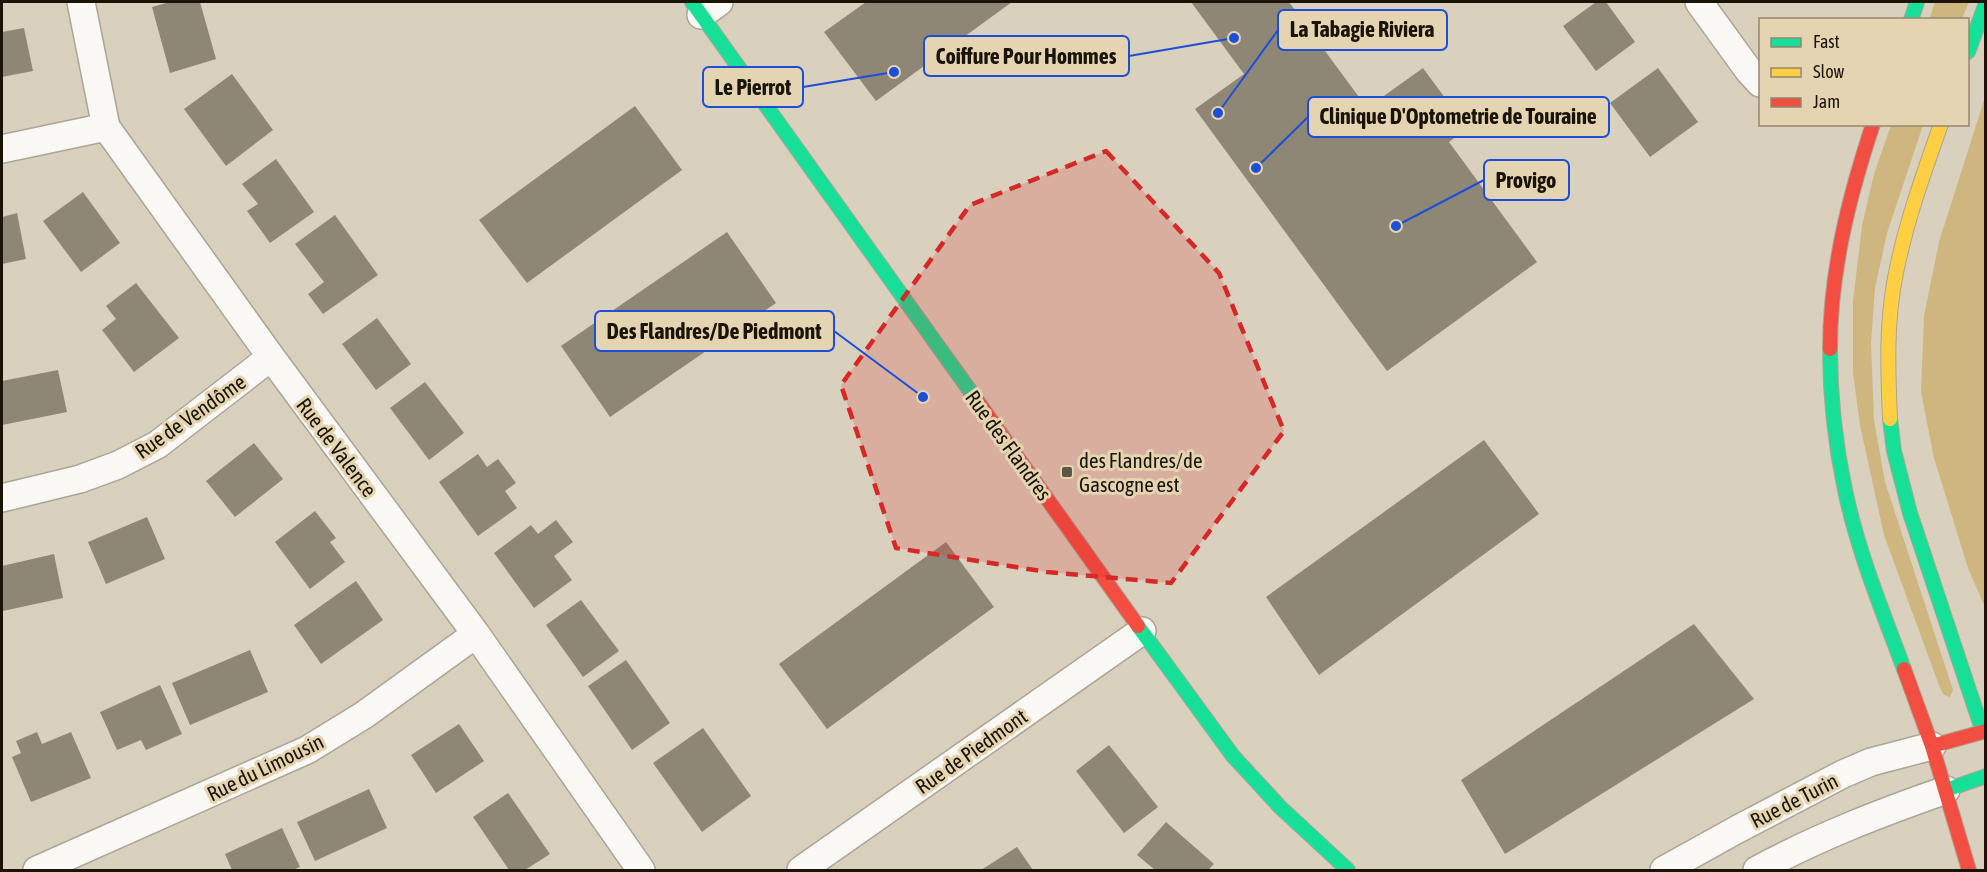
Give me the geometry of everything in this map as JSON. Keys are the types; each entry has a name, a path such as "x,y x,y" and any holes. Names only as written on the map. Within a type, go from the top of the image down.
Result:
{"main road":[{"path":"1912,18 1917,2"},
{"path":"1969,49 1986,3"},
{"name":"Rue des Flandres","path":"704,6 1232,757 1277,804 1348,870"},
{"path":"1872,126 1848,205 1836,262 1830,326 1830,397 1838,455 1859,543 1919,705 1969,870"},
{"path":"1932,746 1985,734 1910,513 1894,451 1890,421 1887,360 1894,280 1907,222 1940,126"},
{"path":"1946,790 1986,776"}],"street":[{"name":"Rue de Valence","path":"81,2 106,126 271,357 476,634 641,870"},
{"path":"1698,2 1749,71 1759,81"},
{"path":"2,149 106,126"},
{"name":"Rue de Vendôme","path":"2,498 80,479 128,460 157,445 271,357"},
{"name":"Rue de Piedmont","path":"801,870 1142,631"},
{"name":"Rue du Limousin","path":"37,870 308,750 364,715 476,634"},
{"name":"Rue de Turin","path":"1664,870 1843,774 1870,762 1932,746"},
{"path":"1757,870 1847,826 1946,790"}],"highlighted area":[{"path":"1106,151 1219,273 1284,431 1171,583 1047,572 896,548 841,385 970,205"}],"shaded area":[{"path":"1935,2 1969,2 1962,18 1930,18"},
{"path":"1985,97 1985,607 1968,568 1934,458 1921,392 1924,316 1939,242"},
{"path":"1891,126 1923,126 1887,233 1875,288 1871,343 1874,420 1885,482 1953,690 1950,697 1944,695 1940,688 1884,535 1860,425 1853,373 1853,301 1862,226 1874,174"}],"building":[{"path":"170,2 200,2 216,59 170,73 152,7"},
{"path":"866,2 1012,2 876,101 824,32"},
{"path":"1191,2 1289,2 1367,108 1423,68 1467,128 1449,142 1537,262 1387,371 1195,109 1244,74"},
{"path":"1596,2 1606,2 1635,42 1596,71 1563,26"},
{"path":"24,28 33,71 2,77 2,32"},
{"path":"1658,68 1698,122 1650,157 1610,103"},
{"path":"232,74 273,130 226,166 184,109"},
{"path":"635,106 682,170 527,283 479,220"},
{"path":"276,159 314,212 270,243 247,211 258,204 242,184"},
{"path":"83,192 120,243 81,272 43,221"},
{"path":"17,213 26,259 2,264 2,217"},
{"path":"335,215 378,275 323,314 308,294 324,282 295,244"},
{"path":"727,232 776,303 610,417 561,346"},
{"path":"136,283 179,338 134,372 102,330 116,319 106,306"},
{"path":"377,318 411,364 376,390 342,344"},
{"path":"58,370 67,412 2,425 2,381"},
{"path":"425,382 464,433 429,460 390,408"},
{"path":"1484,440 1539,514 1319,675 1266,597"},
{"path":"254,443 283,479 235,517 206,481"},
{"path":"478,454 487,467 498,459 516,483 505,491 517,508 478,536 439,482"},
{"path":"315,511 336,538 330,542 345,562 310,589 275,542"},
{"path":"147,517 165,559 106,584 88,542"},
{"path":"556,520 573,542 554,556 572,580 534,608 494,553 531,525 538,534"},
{"path":"946,542 994,607 827,729 779,664"},
{"path":"54,554 63,598 3,611 2,566"},
{"path":"356,581 383,620 321,664 294,625"},
{"path":"581,600 619,651 583,677 546,625"},
{"path":"1694,624 1754,699 1505,854 1461,780"},
{"path":"250,650 268,692 190,725 172,683"},
{"path":"626,660 670,723 632,750 588,686"},
{"path":"160,685 182,734 146,750 141,740 117,750 100,712"},
{"path":"459,724 484,761 436,793 411,755"},
{"path":"703,728 751,796 702,832 653,763"},
{"path":"37,732 42,744 71,732 91,778 31,802 12,757 21,753 16,741"},
{"path":"1109,745 1158,807 1124,833 1076,771"},
{"path":"369,789 387,828 315,861 297,822"},
{"path":"508,793 550,854 525,870 509,870 473,817"},
{"path":"1166,822 1214,864 1208,870 1155,870 1137,855"},
{"path":"282,828 300,867 293,870 232,870 225,854"},
{"path":"1017,847 1033,870 981,870 992,863"}],"traffic: fast":[{"path":"692,2 978,402"},
{"path":"1912,18 1917,2"},
{"path":"1969,49 1986,3"},
{"path":"1830,349 1838,455 1850,513 1879,603 1904,669"},
{"path":"1890,419 1894,451 1910,513 1983,732"},
{"path":"1138,626 1233,756 1280,807 1348,870"},
{"path":"1946,790 1986,776"}],"traffic: slow":[{"path":"1890,419 1888,366 1892,295 1909,219 1940,126"}],"traffic: jam":[{"path":"1830,349 1833,291 1842,235 1872,126"},
{"path":"978,402 1138,626"},
{"path":"1904,669 1932,746"},
{"path":"1969,870 1932,746 1986,731"}],"place":[{"name":"Coiffure Pour Hommes","path":"1234,38"},
{"name":"Le Pierrot","path":"894,72"},
{"name":"La Tabagie Riviera","path":"1218,113"},
{"name":"Clinique D'Optometrie de Touraine","path":"1256,168"},
{"name":"Provigo","path":"1396,226"},
{"name":"Des Flandres/De Piedmont","path":"923,397"},
{"name":"des Flandres/de Gascogne est","path":"1067,472"}]}
